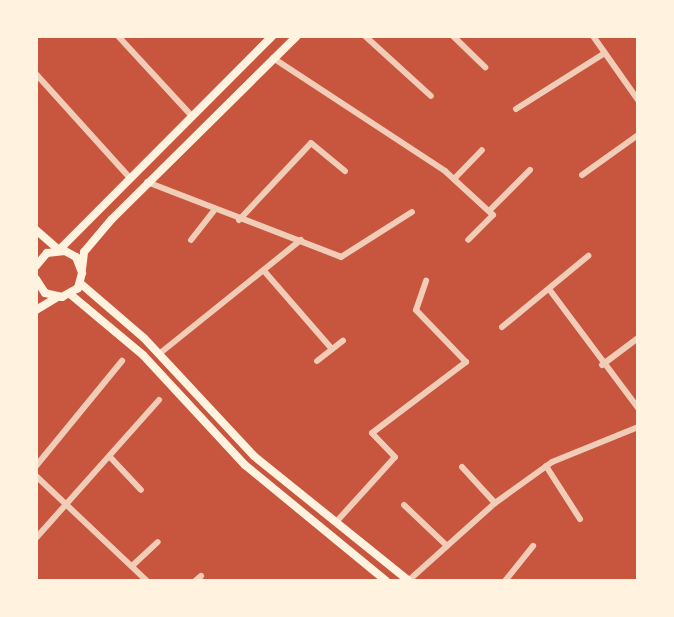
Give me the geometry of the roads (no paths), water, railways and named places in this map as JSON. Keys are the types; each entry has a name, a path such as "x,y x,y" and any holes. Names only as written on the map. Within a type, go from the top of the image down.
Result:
{"main road":[{"path":"36,266 47,253 59,250 101,210 191,115 273,36"},
{"path":"36,310 58,297 70,294 80,283 84,252 112,219 297,36"},
{"path":"101,210 112,219"},
{"path":"36,230 59,250 76,257 82,268"},
{"path":"36,279 45,293 58,297"},
{"path":"80,283 159,354 261,461 409,581"},
{"path":"70,294 143,355 253,471 386,581"},
{"path":"253,471 261,461"}],"street":[{"path":"118,36 191,115"},
{"path":"365,36 431,96"},
{"path":"453,36 485,67"},
{"path":"593,36 638,100"},
{"path":"516,109 605,53"},
{"path":"273,58 454,179 489,211 493,215 468,240"},
{"path":"36,74 130,178"},
{"path":"582,175 638,135"},
{"path":"240,220 311,143 345,171"},
{"path":"454,179 482,150"},
{"path":"489,211 530,170"},
{"path":"147,182 214,211 301,240 340,257 412,212"},
{"path":"191,240 214,211"},
{"path":"159,354 265,272 301,240"},
{"path":"502,327 588,256"},
{"path":"265,272 332,350"},
{"path":"337,521 395,458 372,433 466,362 416,310 426,281"},
{"path":"549,289 602,365 638,408"},
{"path":"602,365 638,338"},
{"path":"317,361 343,341"},
{"path":"36,466 122,361"},
{"path":"36,538 159,400"},
{"path":"409,581 495,503 546,466 638,427"},
{"path":"110,457 141,490"},
{"path":"546,466 580,519"},
{"path":"462,467 495,503"},
{"path":"36,476 69,503 147,581"},
{"path":"404,505 447,546"},
{"path":"132,566 158,542"},
{"path":"505,581 533,546"},
{"path":"195,581 201,576"}]}
